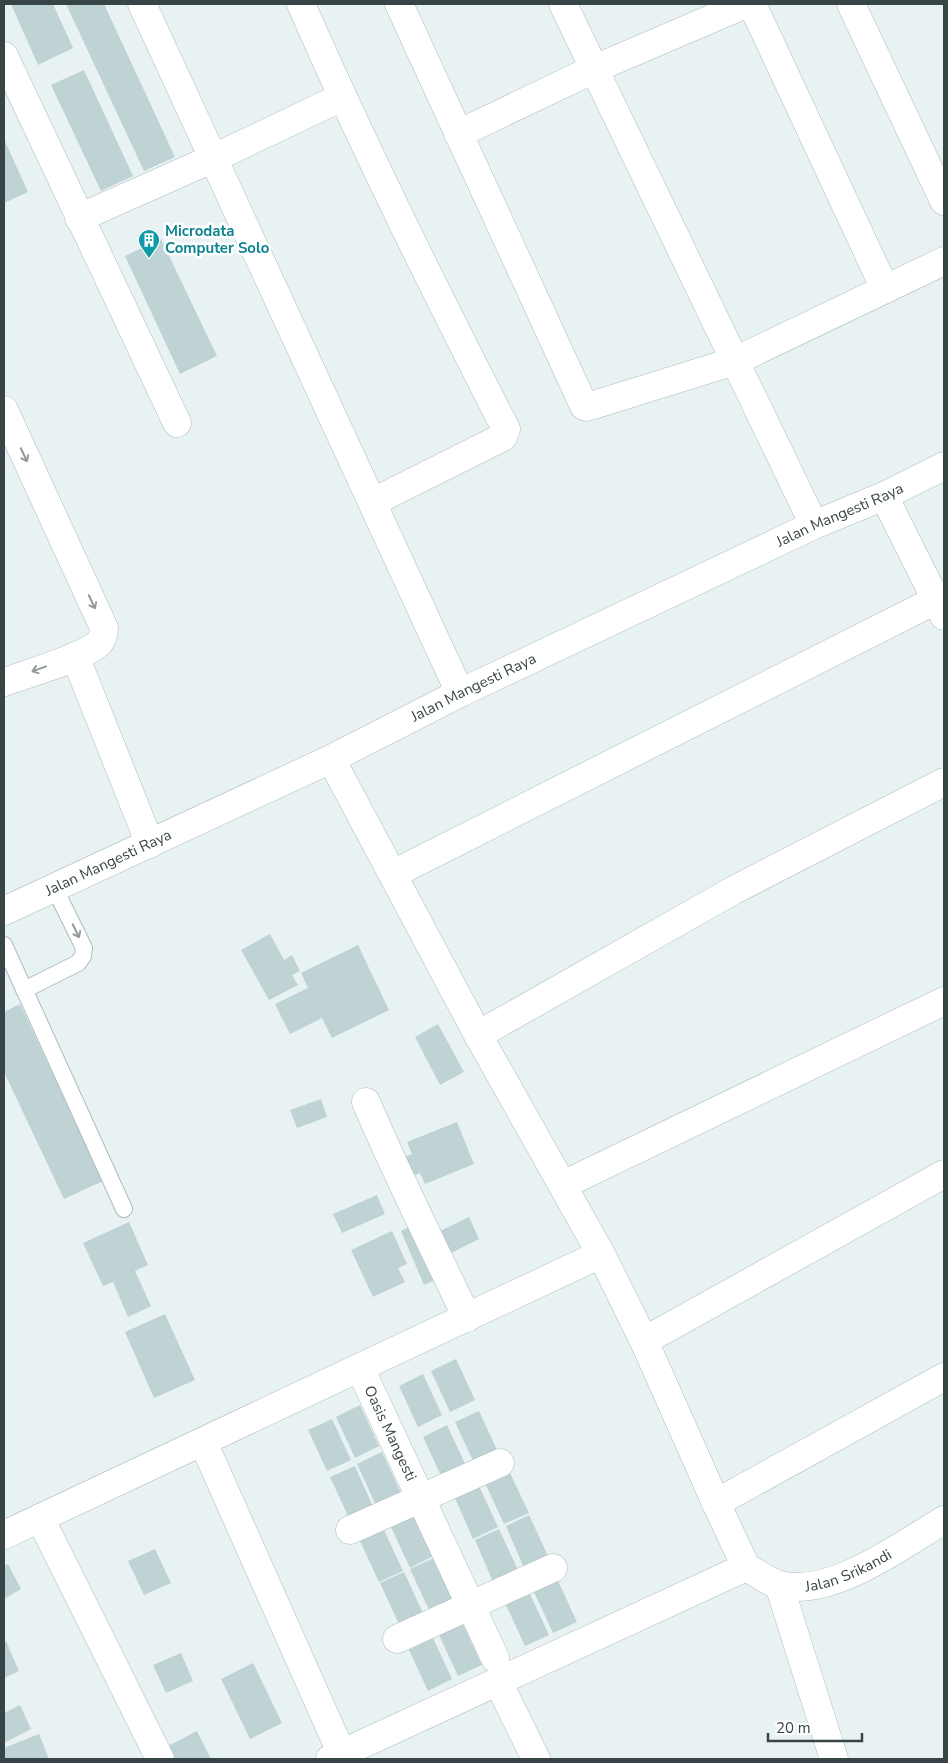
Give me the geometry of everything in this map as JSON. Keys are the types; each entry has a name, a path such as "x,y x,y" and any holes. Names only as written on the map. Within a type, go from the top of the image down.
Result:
{"street":[{"path":"142,4 460,693"},
{"path":"301,4 342,97 426,274 506,429 503,437 373,502"},
{"path":"399,4 584,406 587,407 735,361 944,261"},
{"path":"563,4 814,526"},
{"path":"458,134 594,69 746,4"},
{"path":"752,4 885,289"},
{"path":"851,4 944,201"},
{"path":"4,56 177,422"},
{"path":"79,218 214,158 342,97"},
{"path":"4,410 104,628 104,634 100,641 75,656 4,682"},
{"name":"Jalan Mangesti Raya","path":"4,911 331,759 460,693 814,526 884,496 944,466"},
{"path":"393,874 940,608 884,496"},
{"path":"75,656 150,844"},
{"path":"203,1442 338,1758 497,1670 746,1567 644,1341 600,1254 478,1035 331,759"},
{"path":"478,1035 734,890 944,782"},
{"path":"563,1185 944,1001"},
{"path":"366,1102 393,1165 428,1233 466,1318"},
{"path":"644,1341 944,1174"},
{"path":"4,1536 600,1254"},
{"name":"Oasis Mangesti","path":"360,1368 471,1606 536,1759"},
{"path":"716,1503 944,1377"},
{"name":"Oasis Mangesti","path":"350,1530 500,1462"},
{"path":"40,1518 160,1759"},
{"name":"Jalan Srikandi","path":"746,1567 779,1585 804,1586 827,1583 865,1567 944,1520"},
{"path":"397,1639 553,1568"},
{"path":"779,1585 834,1759"}],"lane":[{"path":"24,990 78,963 84,956 84,948 54,887"},
{"path":"4,946 124,1209"}],"building":[{"path":"11,4 53,4 73,48 38,65"},
{"path":"66,4 104,4 175,157 144,171"},
{"path":"84,70 133,176 101,191 51,85"},
{"path":"4,139 28,192 4,203"},
{"path":"161,239 217,356 180,374 125,256"},
{"path":"270,934 284,960 292,955 300,971 292,975 298,985 269,1000 241,950"},
{"path":"358,945 389,1010 332,1038 322,1018 290,1034 275,1004 308,988 301,973"},
{"path":"20,1004 103,1181 64,1199 4,1072 4,1012"},
{"path":"438,1024 464,1072 440,1085 415,1037"},
{"path":"321,1099 327,1117 297,1128 290,1110"},
{"path":"457,1122 474,1164 425,1184 420,1173 412,1176 405,1157 412,1154 407,1142"},
{"path":"377,1195 385,1214 342,1233 333,1214"},
{"path":"469,1217 479,1239 449,1254 438,1232"},
{"path":"129,1222 148,1265 135,1271 151,1306 128,1317 113,1282 103,1286 83,1243"},
{"path":"416,1224 440,1278 424,1285 401,1231"},
{"path":"392,1231 407,1264 398,1268 405,1282 373,1297 351,1250"},
{"path":"165,1314 195,1380 154,1398 125,1332"},
{"path":"456,1359 475,1400 450,1412 431,1371"},
{"path":"423,1374 442,1415 418,1427 399,1386"},
{"path":"360,1405 379,1446 355,1458 336,1417"},
{"path":"479,1411 498,1452 474,1463 455,1422"},
{"path":"332,1419 351,1460 327,1471 308,1430"},
{"path":"447,1425 466,1466 442,1478 423,1437"},
{"path":"382,1452 401,1493 376,1505 357,1464"},
{"path":"355,1466 373,1507 349,1518 330,1477"},
{"path":"509,1471 529,1513 504,1524 485,1483"},
{"path":"479,1486 498,1527 473,1539 455,1498"},
{"path":"414,1515 433,1556 410,1568 391,1527"},
{"path":"529,1515 548,1556 524,1568 506,1526"},
{"path":"499,1529 518,1570 493,1582 475,1540"},
{"path":"384,1530 403,1571 379,1582 360,1541"},
{"path":"155,1549 171,1583 144,1595 128,1561"},
{"path":"434,1558 453,1599 429,1610 410,1569"},
{"path":"8,1564 21,1589 4,1599 4,1566"},
{"path":"404,1572 423,1613 399,1624 380,1583"},
{"path":"558,1581 577,1622 553,1633 534,1592"},
{"path":"530,1594 549,1635 525,1646 506,1605"},
{"path":"463,1624 482,1665 458,1676 439,1635"},
{"path":"433,1638 452,1679 428,1691 409,1650"},
{"path":"6,1641 19,1671 4,1678 4,1642"},
{"path":"181,1653 193,1681 166,1693 153,1665"},
{"path":"253,1663 282,1723 250,1739 221,1679"},
{"path":"20,1705 31,1729 4,1743 4,1713"},
{"path":"197,1731 211,1759 174,1759 168,1746"},
{"path":"39,1734 49,1759 4,1759 4,1748"}],"place":[{"name":"Microdata Computer Solo","path":"149,259"}]}
